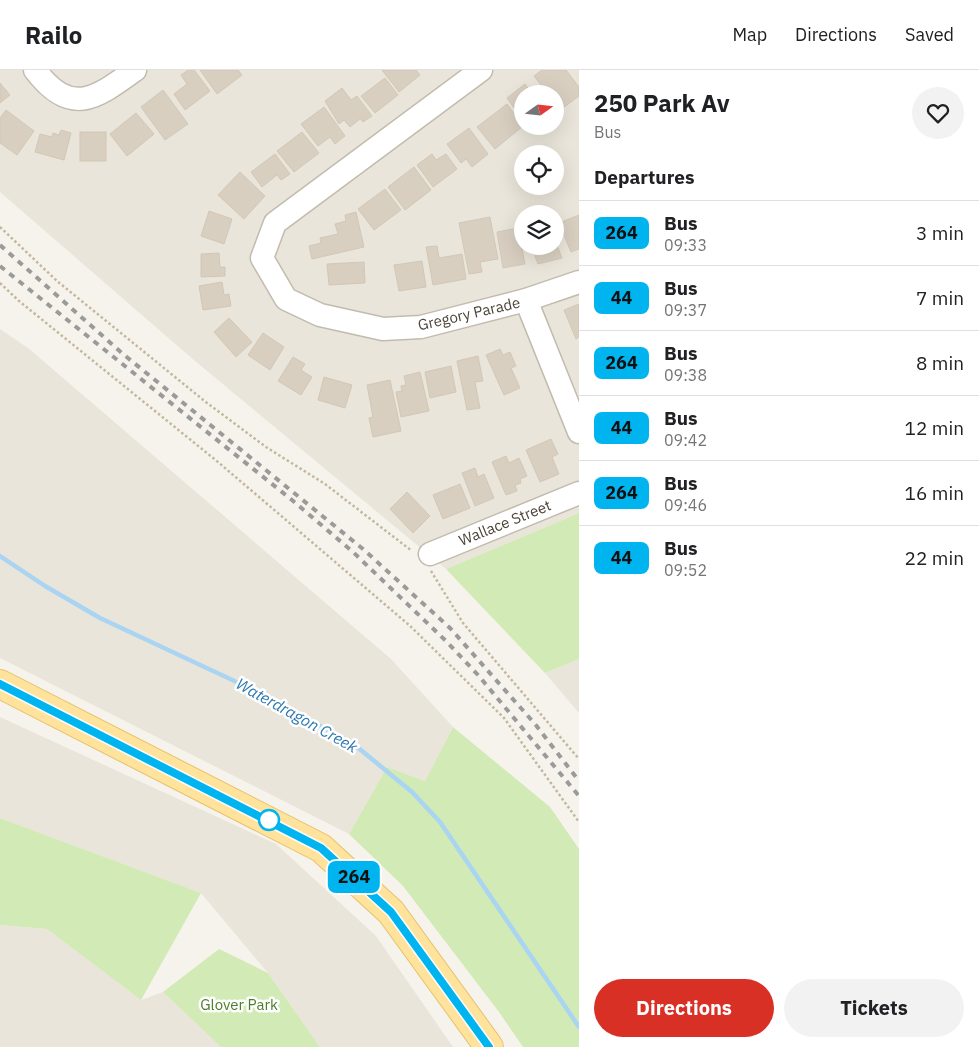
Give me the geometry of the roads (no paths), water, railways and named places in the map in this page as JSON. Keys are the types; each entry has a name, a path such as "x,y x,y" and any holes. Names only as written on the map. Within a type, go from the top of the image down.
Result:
{"main road":[{"path":"0,684 321,848 391,912 489,1047"}],"street":[{"path":"34,70 49,88 76,98 91,98 104,93 135,70"},
{"name":"Gregory Parade","path":"481,70 275,223 262,258 286,299 320,315 383,329 421,327 526,300 579,432"},
{"path":"526,300 579,282"},
{"name":"Wallace Street","path":"426,556 579,493"}],"waterway":[{"name":"Waterdragon Creek","path":"0,556 45,586 100,618 260,693 356,746 412,792 440,822 579,1027"}],"railway":[{"path":"0,245 123,354 363,549 450,628 535,724 579,781"},
{"path":"0,266 292,500 353,552 446,641 478,675 579,796"}],"park label":[{"name":"Glover Park","path":"239,1005"}]}
